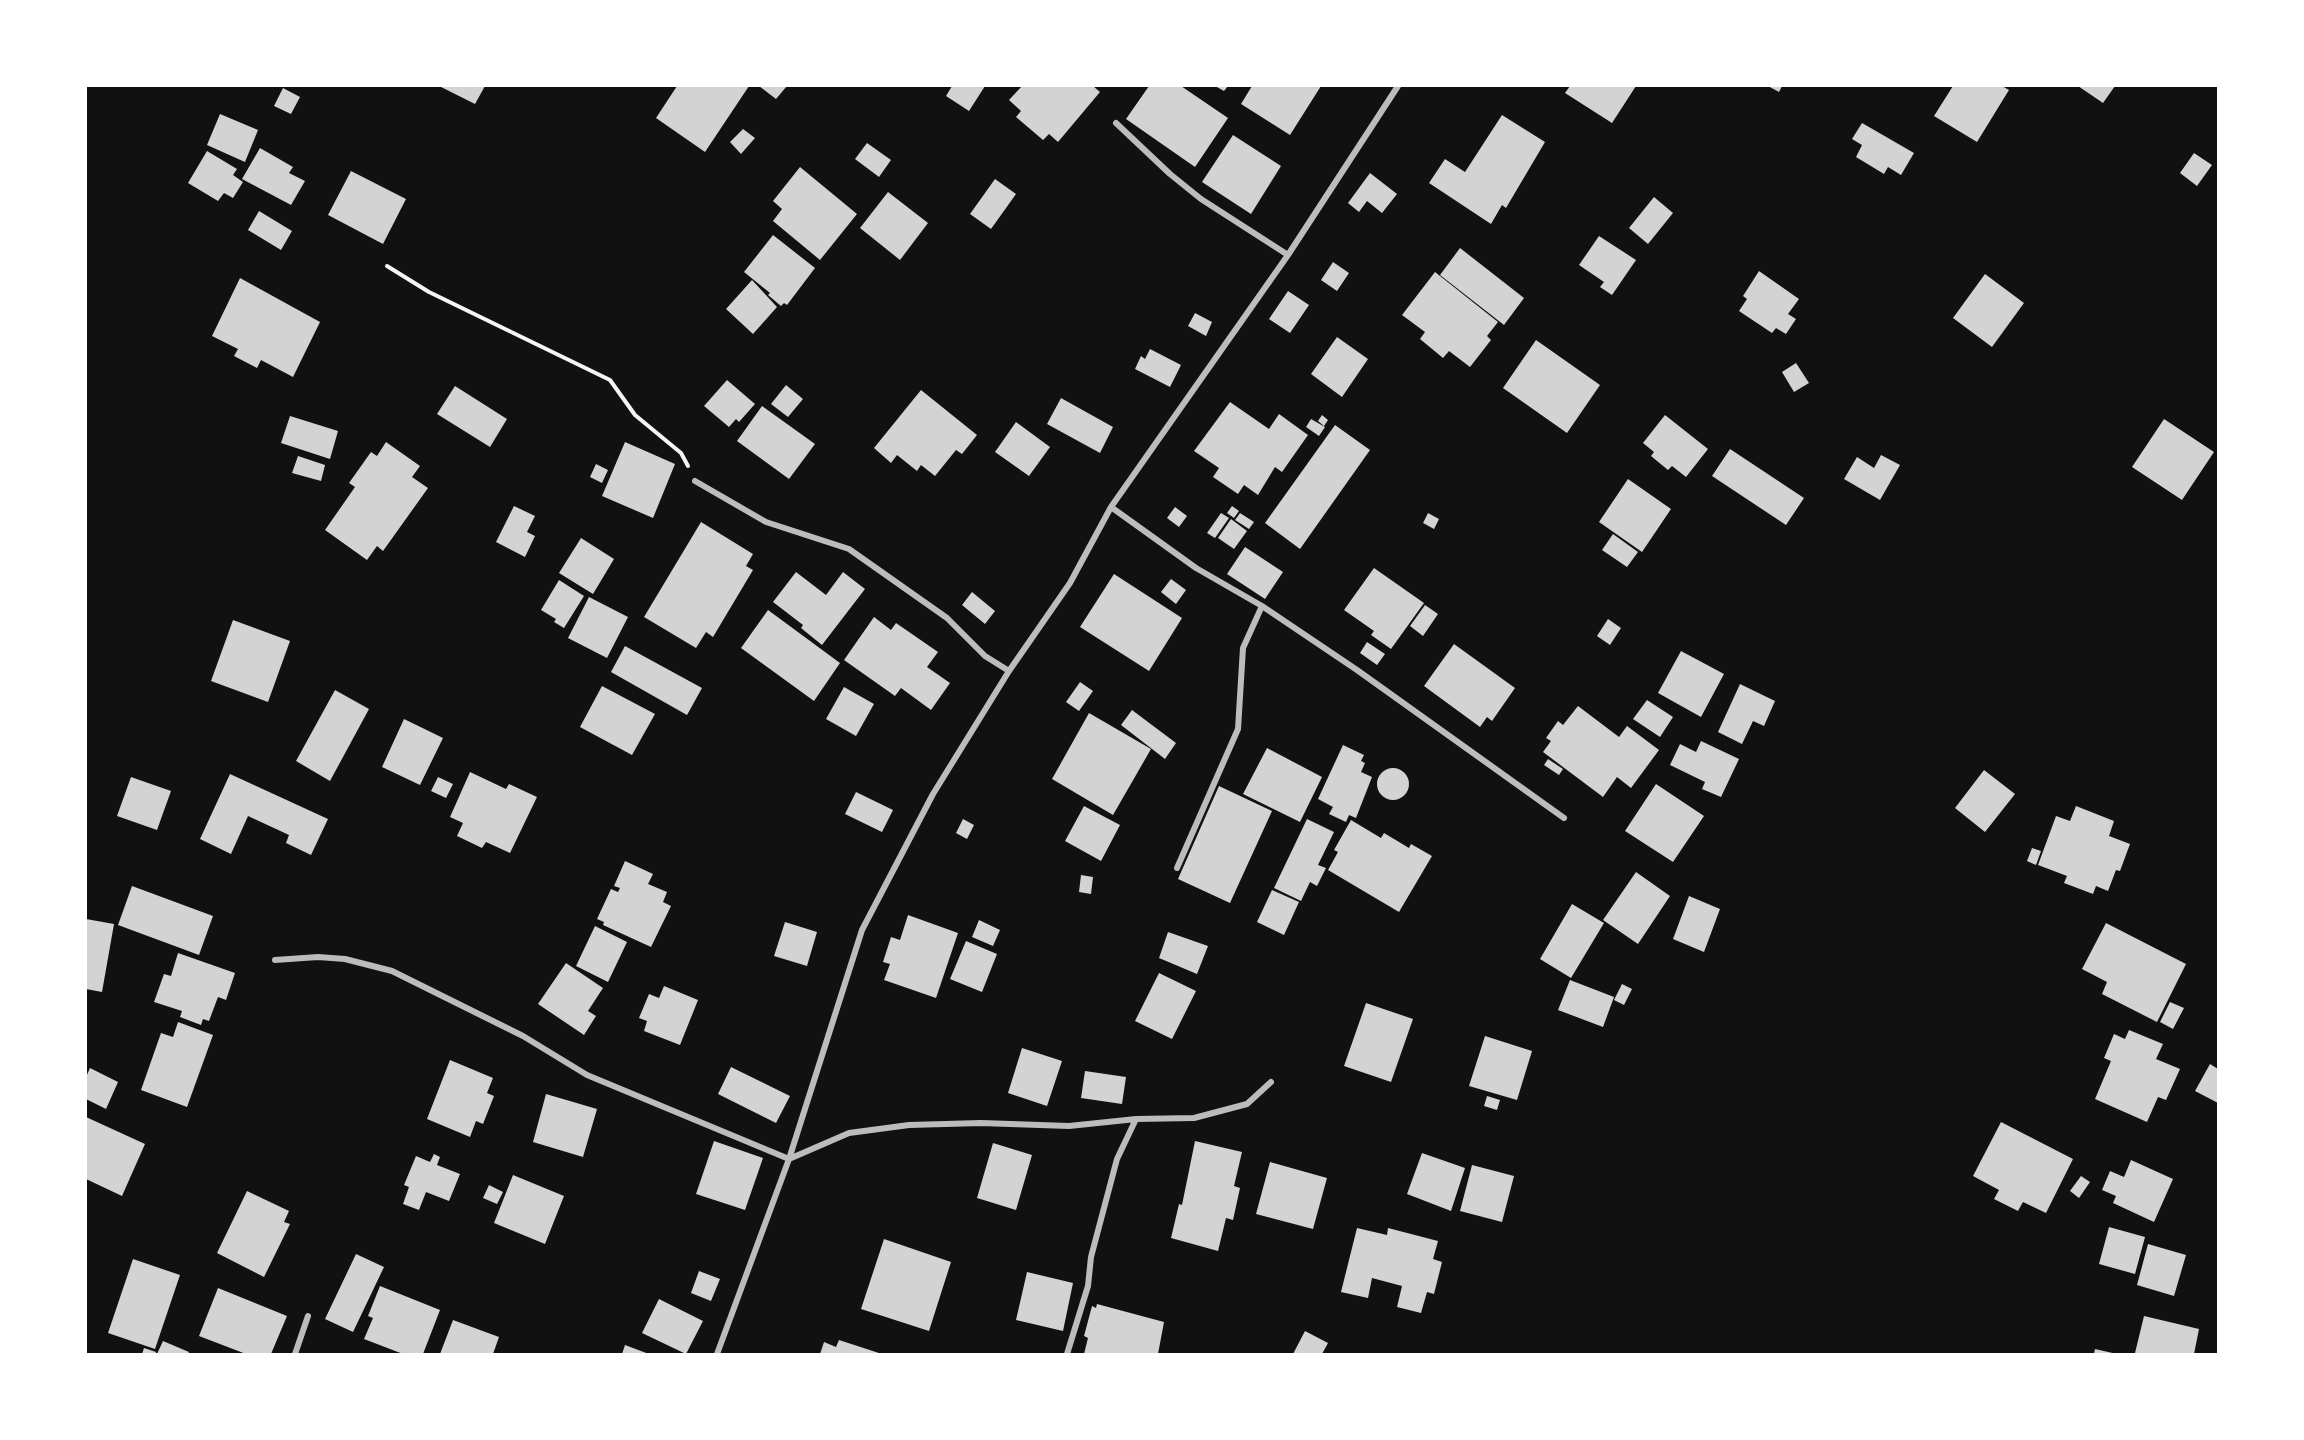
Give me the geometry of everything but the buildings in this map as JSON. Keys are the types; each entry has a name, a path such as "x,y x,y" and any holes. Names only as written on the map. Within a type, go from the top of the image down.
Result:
{"street":[{"path":"717,1354 789,1160 862,930 933,794 1009,671 1070,583 1111,507 1288,255 1398,86"},
{"path":"1116,123 1170,174 1201,199 1288,255"},
{"path":"695,481 766,522 849,549 947,618 985,656 1009,671"},
{"path":"1111,507 1196,568 1262,606 1564,818"},
{"path":"1177,868 1238,729 1243,648 1262,606"},
{"path":"276,960 336,958 392,971 523,1036 587,1075 789,1160 849,1133 909,1125 981,1123 1069,1126 1136,1119 1194,1118 1247,1104 1271,1082"},
{"path":"1068,1354 1088,1286 1091,1257 1117,1159 1136,1119"},
{"path":"295,1354 308,1316"}],"path":[{"path":"387,266 429,292 610,380 635,415 681,453 695,481"}]}
